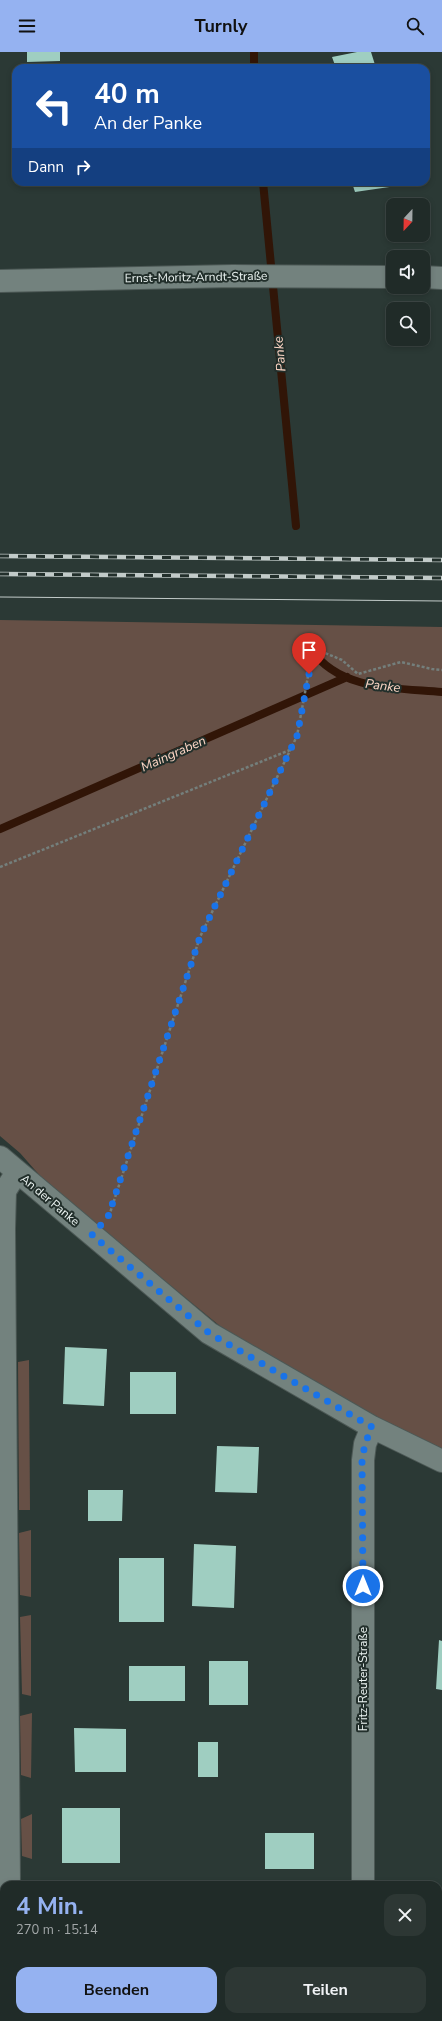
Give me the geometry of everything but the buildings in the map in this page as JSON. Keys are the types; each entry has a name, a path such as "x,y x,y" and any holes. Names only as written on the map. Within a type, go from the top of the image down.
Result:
{"street":[{"name":"Ernst-Moritz-Arndt-Straße","path":"0,281 233,276 386,277"},
{"path":"430,277 442,278"},
{"name":"An der Panke","path":"0,1157 209,1333 372,1427 442,1461"},
{"path":"9,1881 4,1229 5,1191 17,1172"},
{"name":"Fritz-Reuter-Straße","path":"363,1881 362,1460 365,1444 372,1427"}],"path":[{"path":"92,1235 108,1217 200,937 297,736 311,660 325,653 342,660 358,674 401,662 442,670"},
{"path":"0,867 290,750"}],"shaded area":[{"path":"0,620 442,627 442,1450 364,1414 220,1326 49,1186 20,1153 0,1136"},
{"path":"29,1360 30,1510 19,1510 18,1362"},
{"path":"31,1530 31,1597 20,1595 19,1533"},
{"path":"31,1615 31,1696 22,1694 20,1617"},
{"path":"32,1713 31,1778 21,1775 20,1716"},
{"path":"32,1814 32,1859 22,1856 21,1819"}],"waterway":[{"name":"Panke","path":"254,52 254,64"},
{"name":"Panke","path":"263,186 296,526"},
{"name":"Panke","path":"311,649 323,663 337,673 353,680 389,688 442,692"},
{"name":"Maingraben","path":"0,829 347,677"}],"tram line":[{"path":"0,597 442,601"}],"railway":[{"path":"0,556 442,560"},
{"path":"0,574 442,578"}],"route":[{"path":"309,674 297,736 200,937 108,1217 92,1235 209,1333 372,1427 365,1444 362,1460 363,1586"}]}
